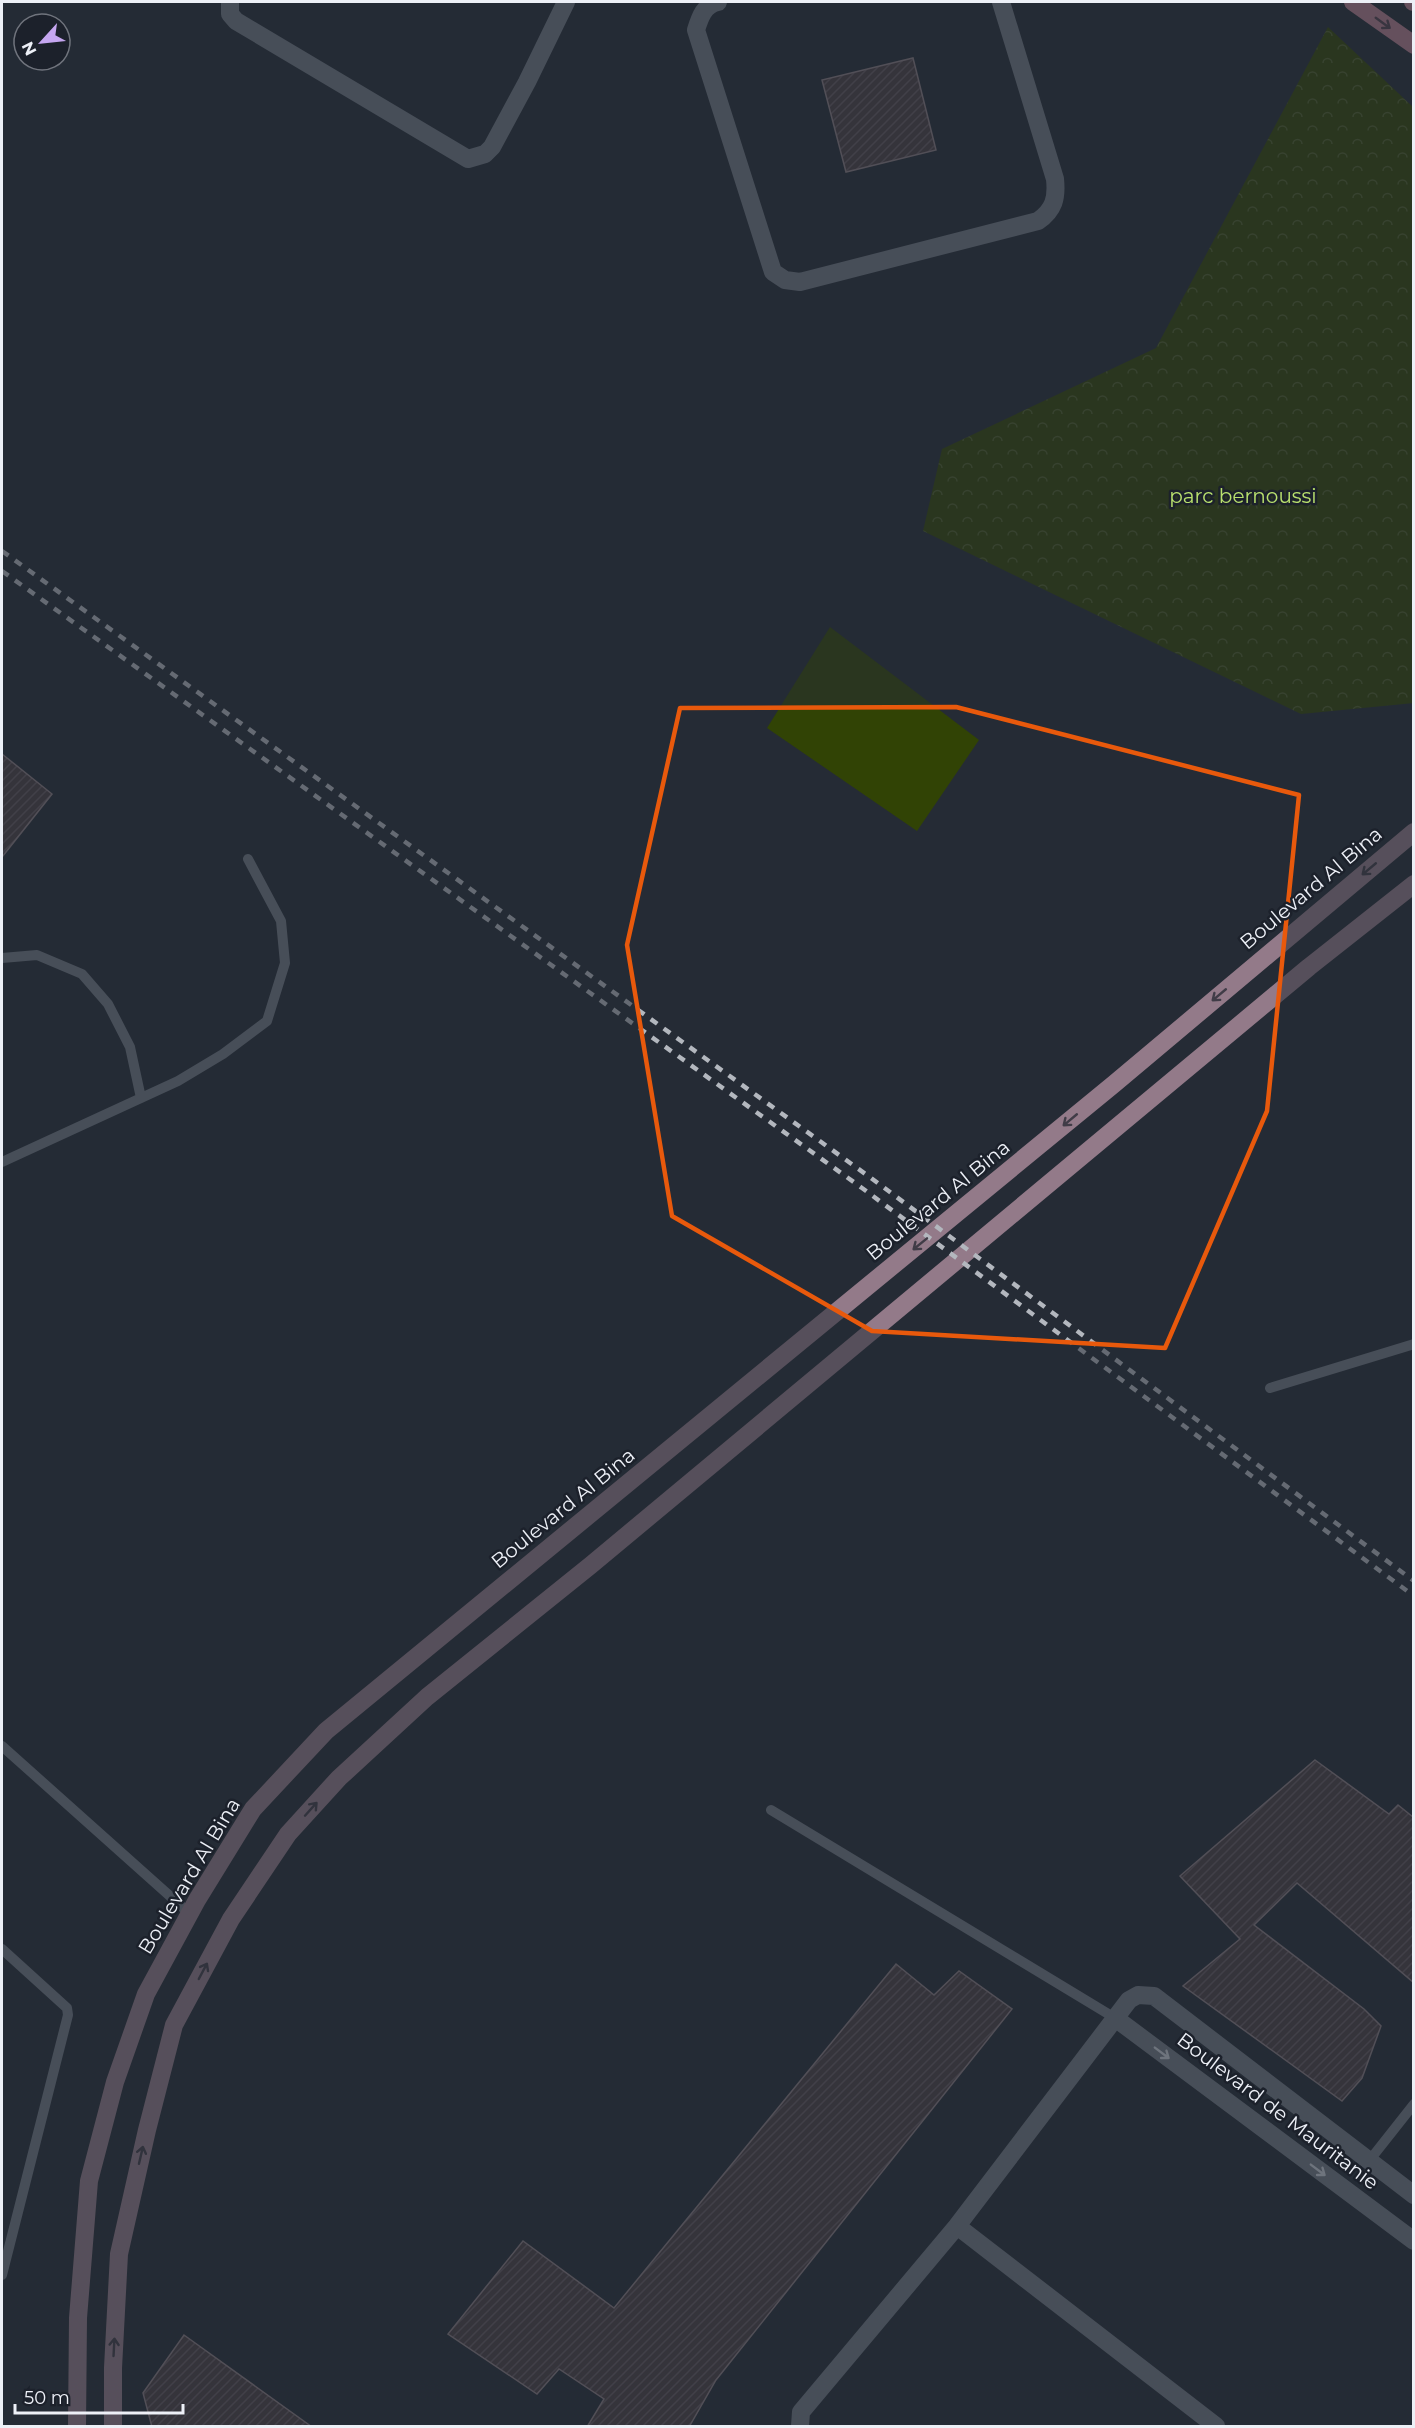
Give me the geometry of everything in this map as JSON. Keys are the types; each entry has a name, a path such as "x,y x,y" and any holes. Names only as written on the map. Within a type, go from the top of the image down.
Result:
{"main road":[{"path":"1353,2 1413,45"},
{"name":"Boulevard Al Bina","path":"77,2427 78,2318 89,2181 115,2082 146,1994 190,1914 254,1809 326,1731 1078,1114 1413,832"},
{"path":"113,2427 113,2368 119,2254 174,2025 231,1919 288,1834 339,1778 427,1697 591,1565 1309,967 1413,884"}],"street":[{"path":"230,2 230,14 236,21 468,159 484,154 492,147 561,4"},
{"path":"718,2 711,4 700,16 696,30 773,272 785,280 800,282 1038,221 1049,213 1056,193 1055,179 1001,2"},
{"name":"Boulevard de Mauritanie","path":"1413,2195 1154,1996 1138,1995 1129,2000 1115,2018 1413,2241"},
{"path":"800,2427 801,2412 957,2226 1115,2018"},
{"path":"957,2226 1216,2427"}],"lane":[{"path":"2,1162 178,1081 223,1054 267,1021 285,963 281,921 248,859"},
{"path":"2,958 38,955 82,974 108,1004 130,1047 141,1098"},
{"path":"1270,1388 1413,1344"},
{"path":"2,1746 190,1914"},
{"path":"771,1810 1115,2018"},
{"path":"2,1949 68,2008 2,2275"},
{"path":"1369,2161 1413,2104"}],"highlighted area":[{"path":"956,707 1299,795 1267,1111 1165,1348 872,1331 672,1216 627,945 680,708"}],"green space":[{"name":"parc bernoussi","path":"1328,27 1413,107 1414,703 1301,714 923,531 942,449 1156,348"},
{"path":"830,627 979,740 917,831 767,728"}],"building":[{"path":"913,58 936,150 846,172 822,80"},
{"path":"2,754 52,794 2,857"},
{"path":"1315,1760 1389,1814 1398,1805 1413,1817 1413,1982 1297,1883 1254,1925 1364,2009 1381,2026 1362,2078 1342,2101 1183,1986 1240,1939 1180,1876"},
{"path":"896,1964 934,1995 959,1971 1012,2009 716,2380 689,2427 587,2427 604,2399 559,2369 537,2394 448,2334 523,2241 614,2308"},
{"path":"184,2335 312,2427 152,2427 143,2393"}],"railway":[{"path":"2,551 871,1178 1414,1581"},
{"path":"2,571 862,1188 1414,1596"}]}
